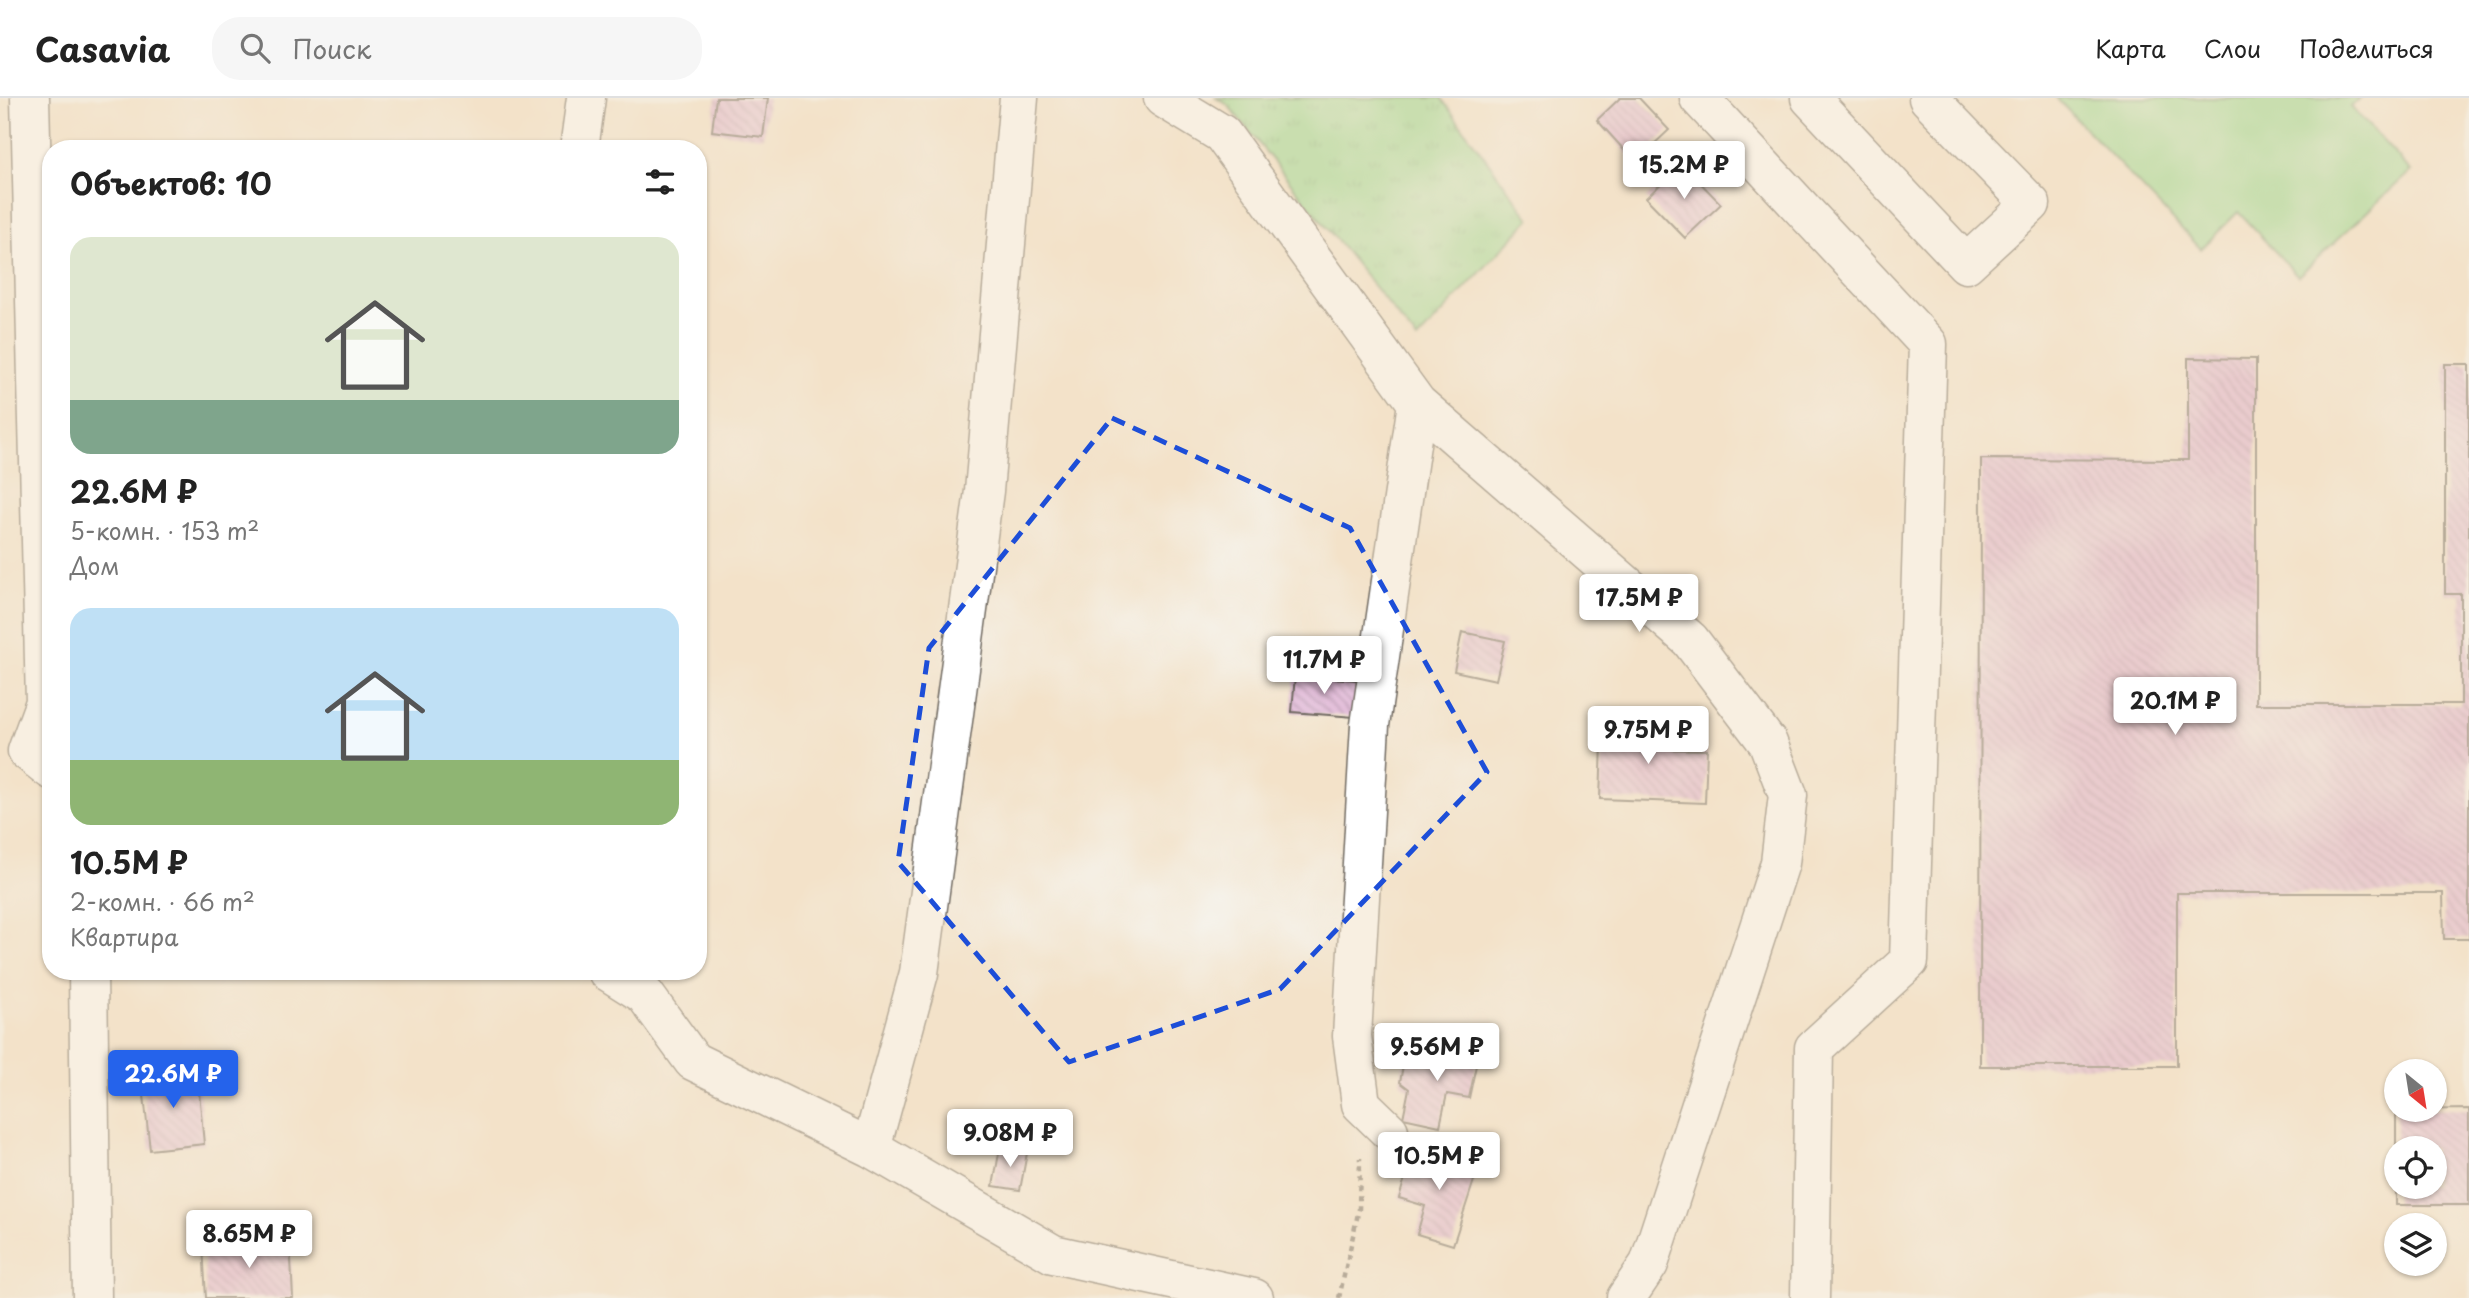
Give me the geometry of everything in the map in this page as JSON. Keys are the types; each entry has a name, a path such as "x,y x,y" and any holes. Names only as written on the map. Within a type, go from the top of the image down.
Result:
{"street":[{"path":"30,98 42,581"},
{"path":"580,140 586,98"},
{"path":"871,1148 919,973 984,491 1019,98"},
{"path":"1163,98 1222,134 1418,402 1690,640 1768,743 1788,795 1780,863 1649,1264 1626,1298"},
{"path":"1699,98 1928,344 1909,961 1814,1048 1810,1298"},
{"path":"1810,98 1966,264 2031,204 1928,98"},
{"path":"1389,1130 1361,1104 1352,1036 1370,725 1418,402"},
{"path":"42,710 27,751 42,763"},
{"path":"88,980 92,1298"},
{"path":"621,980 645,995 693,1061 871,1148 1053,1254 1254,1298"}],"path":[{"path":"1339,1298 1359,1209 1361,1104"}],"highlighted area":[{"path":"1112,418 1350,528 1487,772 1280,989 1069,1062 898,862 929,648"}],"green space":[{"path":"1216,98 1441,98 1530,219 1417,340 1228,105"},
{"path":"2056,98 2360,98 2351,107 2411,171 2298,276 2238,212 2201,249"}],"building":[{"path":"716,98 768,98 763,137 712,131"},
{"path":"1620,98 1639,98 1669,130 1635,162 1597,120"},
{"path":"1682,164 1721,204 1685,238 1646,198"},
{"path":"2188,358 2256,359 2256,704 2461,704 2461,594 2445,594 2445,364 2469,364 2469,939 2444,939 2443,893 2177,893 2177,1066 1980,1066 1981,459 2188,460"},
{"path":"1462,632 1505,641 1496,680 1454,671"},
{"path":"1295,675 1357,680 1354,717 1292,712"},
{"path":"1603,715 1649,716 1647,749 1707,750 1705,803 1600,799"},
{"path":"1433,1046 1478,1056 1469,1098 1447,1094 1440,1126 1403,1118 1409,1089 1400,1082 1404,1060 1429,1065"},
{"path":"197,1071 204,1144 150,1150 142,1077"},
{"path":"2447,1109 2469,1109 2469,1205 2396,1205 2396,1199 2447,1199 2447,1136 2396,1136 2396,1122 2447,1122"},
{"path":"1415,1145 1479,1165 1453,1245 1417,1234 1425,1206 1399,1198"},
{"path":"1000,1148 1027,1153 1020,1190 993,1186"},
{"path":"290,1240 293,1298 206,1298 203,1246"}]}
